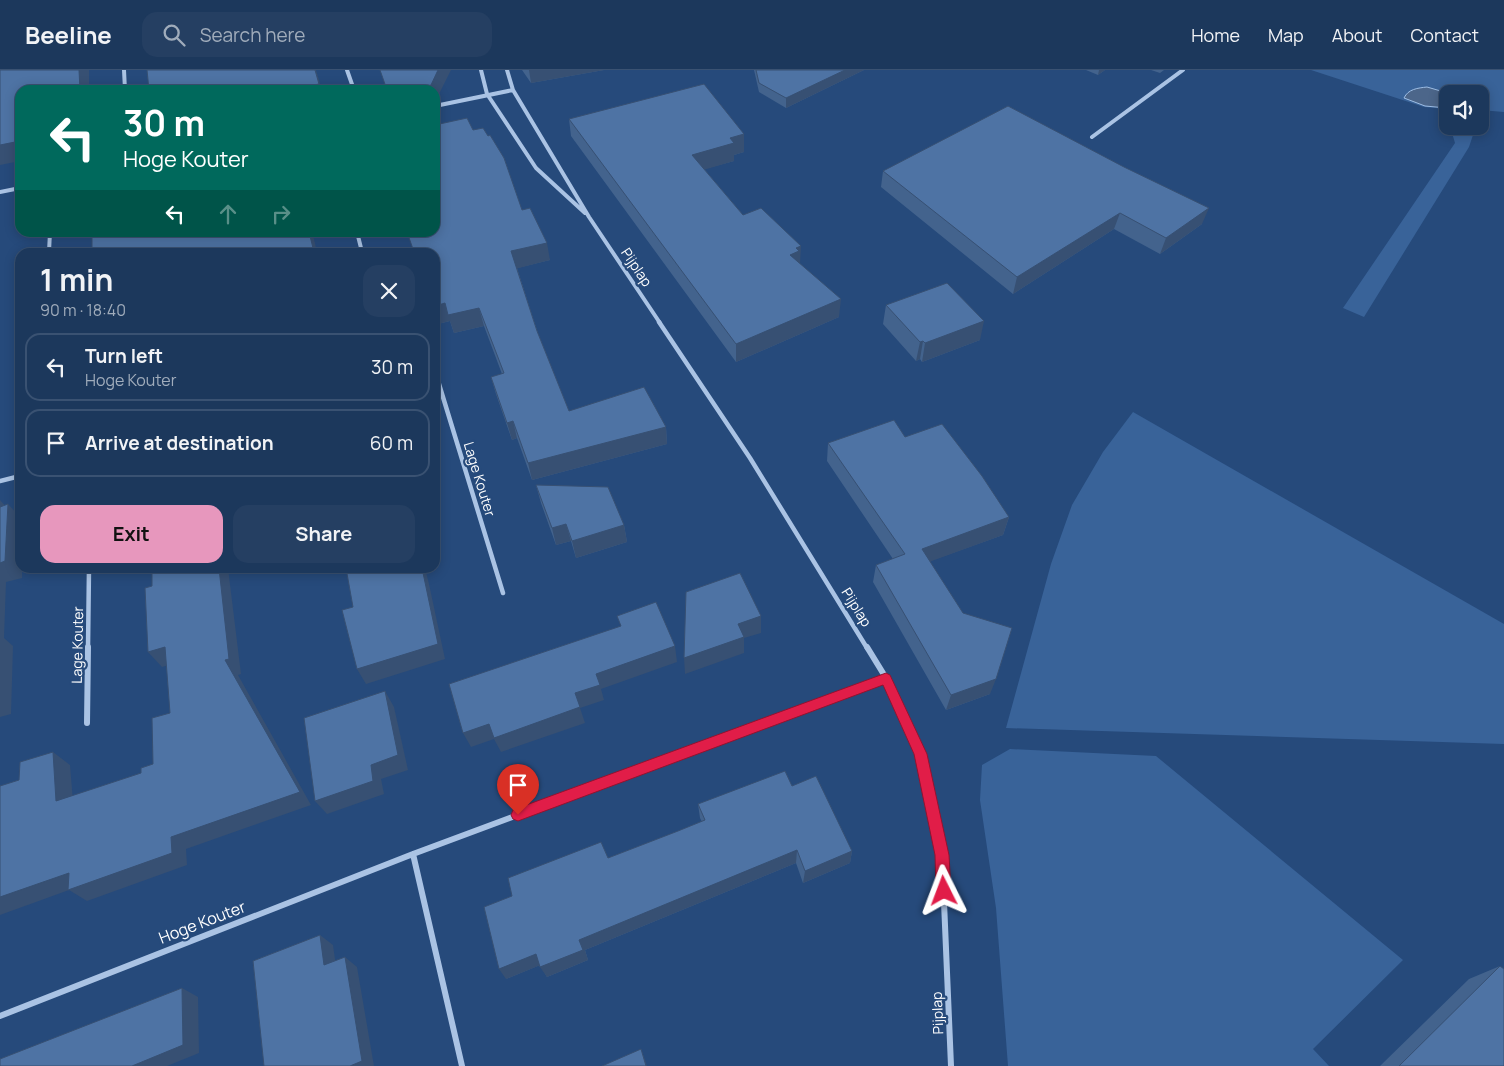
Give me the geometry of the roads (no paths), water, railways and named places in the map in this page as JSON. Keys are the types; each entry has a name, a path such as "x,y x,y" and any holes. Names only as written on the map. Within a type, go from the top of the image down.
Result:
{"street":[{"path":"124,70 125,85"},
{"path":"347,70 352,85"},
{"name":"Pijplap","path":"481,70 487,94 536,168 589,217"},
{"name":"Pijplap","path":"508,70 513,90 589,217 750,458 886,678 920,754 942,855 951,1066"},
{"path":"1092,137 1182,70"},
{"path":"440,105 513,90"},
{"path":"0,192 15,189"},
{"name":"Lage Kouter","path":"440,387 504,593"},
{"path":"0,481 15,477"},
{"name":"Lage Kouter","path":"87,722 89,573"},
{"name":"Hoge Kouter","path":"0,1016 414,854 886,678"},
{"path":"414,854 462,1066"}]}
